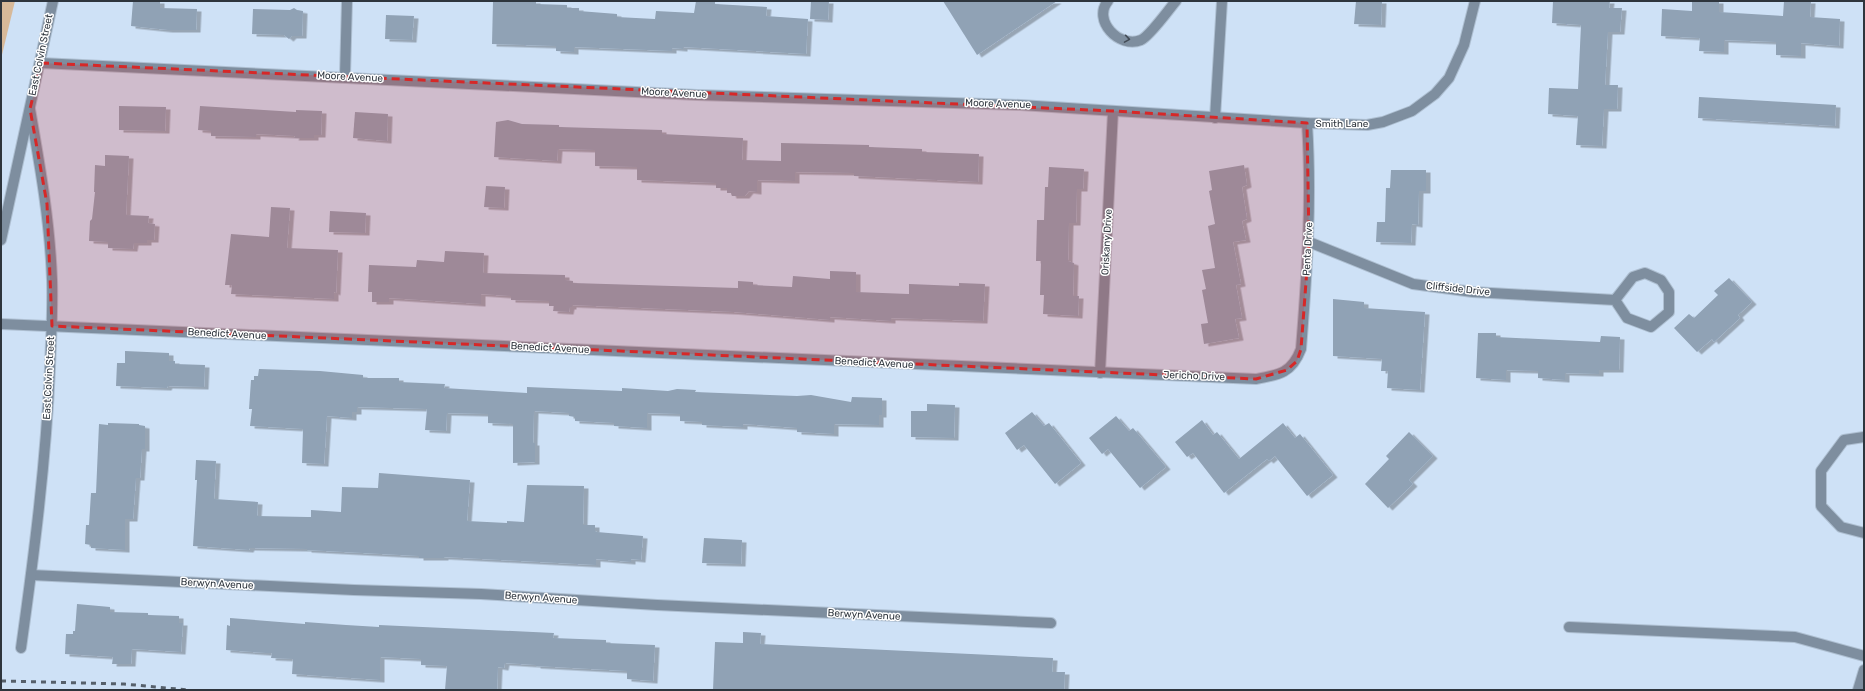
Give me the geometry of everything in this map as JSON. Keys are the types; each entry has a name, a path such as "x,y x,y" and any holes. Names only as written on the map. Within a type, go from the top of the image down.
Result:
{"street":[{"name":"East Colvin Street","path":"1,240 41,63 53,1"},
{"path":"344,76 347,1"},
{"path":"1108,1 1104,5 1104,24 1114,36 1127,41 1141,40 1176,1"},
{"path":"1215,118 1222,1"},
{"name":"Smith Lane","path":"1307,123 1367,125 1383,122 1412,111 1435,94 1449,78 1464,45 1475,1"},
{"name":"Moore Avenue","path":"41,63 344,76 698,95 1020,105 1307,123"},
{"name":"East Colvin Street","path":"21,648 31,574 48,416 52,326 52,280 47,204 30,109"},
{"name":"Oriskany Drive","path":"1100,373 1113,111"},
{"name":"Penta Drive","path":"1287,370 1297,361 1301,349 1309,242 1310,171 1307,123"},
{"name":"Cliffside Drive","path":"1309,242 1413,284 1473,292 1615,300"},
{"path":"1645,273 1661,280 1669,292 1669,312 1651,327 1627,318 1615,300 1633,277 1645,273"},
{"name":"Benedict Avenue","path":"1,324 1100,373"},
{"name":"Jericho Drive","path":"1100,373 1256,379 1278,375 1287,370"},
{"path":"1864,437 1844,440 1821,471 1821,492 1822,506 1840,527 1864,533"},
{"name":"Berwyn Avenue","path":"31,574 354,590 481,594 657,605 1051,624"},
{"path":"1569,627 1795,637 1864,656"},
{"path":"1858,690 1864,670"}],"highlighted area":[{"path":"41,63 1113,111 1307,123 1309,242 1301,349 1297,361 1287,370 1256,379 52,326 47,204 30,109"}],"shaded area":[{"path":"1,1 15,1 1,59"}],"building":[{"path":"133,1 160,1 160,8 197,9 196,30 168,30 131,26"},
{"path":"493,1 536,1 536,4 567,5 567,8 579,8 579,11 617,14 617,17 655,19 656,11 694,13 696,1 715,2 715,4 767,7 766,16 808,19 806,54 683,47 683,49 672,48 672,51 574,47 574,52 556,51 556,46 492,44"},
{"path":"811,1 829,1 828,20 810,19"},
{"path":"943,1 1057,1 977,55"},
{"path":"1356,1 1382,1 1381,25 1354,24"},
{"path":"1553,1 1610,1 1609,8 1622,8 1620,32 1608,32 1605,85 1618,85 1617,109 1604,109 1602,146 1576,145 1578,116 1548,114 1549,88 1578,89 1581,25 1552,23"},
{"path":"1692,1 1719,1 1719,12 1783,16 1784,1 1811,1 1810,17 1840,19 1839,46 1801,43 1801,56 1776,55 1776,42 1724,40 1724,52 1699,51 1700,38 1661,36 1662,9 1692,11"},
{"path":"294,8 303,11 302,36 292,36 289,39 284,35 252,34 253,9 290,10"},
{"path":"386,15 414,16 412,40 385,39"},
{"path":"1699,97 1836,105 1835,126 1698,118"},
{"path":"119,106 166,107 165,131 119,130"},
{"path":"200,106 296,112 296,110 322,111 321,135 314,135 314,138 294,138 295,136 256,134 256,137 211,136 211,131 198,130"},
{"path":"355,112 388,114 387,141 353,138"},
{"path":"508,120 522,124 559,125 559,127 662,130 662,134 743,138 742,160 781,161 781,143 869,145 869,147 922,149 922,152 979,154 978,182 854,176 854,173 795,172 795,181 757,180 757,192 749,191 745,196 732,196 731,193 727,193 727,188 716,188 716,183 637,180 637,167 595,166 595,150 558,149 557,161 494,157 496,122"},
{"path":"105,155 129,156 126,215 149,216 148,223 155,224 154,240 147,240 147,243 134,243 133,249 108,248 108,242 89,241 90,221 92,219 95,192 95,165 105,166"},
{"path":"1244,165 1247,185 1242,187 1247,219 1242,221 1246,240 1233,242 1241,284 1236,285 1242,318 1235,319 1239,338 1204,344 1201,324 1208,323 1202,290 1206,289 1202,270 1215,268 1208,226 1215,224 1209,191 1212,190 1209,171"},
{"path":"1049,167 1084,169 1083,189 1077,189 1076,223 1069,223 1068,261 1074,263 1073,296 1079,296 1078,316 1043,314 1044,295 1040,295 1041,261 1036,261 1037,220 1044,220 1045,187 1048,187"},
{"path":"1391,170 1426,170 1426,191 1419,191 1418,225 1412,224 1411,243 1376,242 1377,222 1385,222 1386,188 1390,188"},
{"path":"486,186 505,187 504,208 484,207"},
{"path":"271,207 290,208 287,248 338,250 336,293 334,292 334,299 231,294 232,285 225,285 231,234 269,237"},
{"path":"330,211 366,213 365,233 329,232"},
{"path":"445,251 484,253 483,273 565,275 565,280 573,281 573,283 738,288 738,281 753,282 753,285 792,287 793,276 830,279 830,271 856,272 856,292 909,294 909,284 959,286 959,283 985,284 983,321 891,318 891,321 830,317 830,320 734,312 572,305 569,312 553,311 554,306 549,306 549,301 511,300 511,296 481,294 481,304 389,298 389,302 372,302 372,292 368,292 369,265 416,267 417,260 444,262"},
{"path":"1729,278 1752,302 1738,315 1740,318 1714,342 1712,339 1697,352 1674,328 1689,314 1694,318 1718,295 1714,291"},
{"path":"1333,299 1364,302 1364,308 1425,312 1420,390 1387,388 1388,371 1381,371 1382,359 1333,356"},
{"path":"1478,333 1496,333 1496,337 1600,342 1601,336 1620,337 1619,370 1599,370 1599,374 1565,373 1565,380 1538,378 1538,371 1506,370 1506,380 1476,378"},
{"path":"125,351 169,353 169,361 175,361 175,364 205,365 204,387 168,386 167,388 116,386 117,363 125,363"},
{"path":"259,369 320,371 363,375 363,378 399,378 399,382 445,384 444,388 527,393 527,387 622,391 622,388 668,391 677,389 696,390 695,392 797,396 811,395 851,402 852,397 882,398 882,415 879,415 879,425 834,424 834,434 797,432 797,428 743,424 743,427 702,425 702,422 680,421 680,414 647,413 647,428 614,426 614,423 575,421 575,417 569,416 569,413 534,411 533,443 535,443 535,462 513,463 513,424 488,423 488,414 447,413 446,431 425,430 427,409 357,407 357,412 352,412 352,418 327,416 324,464 302,463 303,429 250,426 252,409 249,409 251,380 254,380 254,376 258,376"},
{"path":"927,404 955,405 954,438 911,437 911,411 927,411"},
{"path":"1032,412 1044,426 1049,423 1081,463 1055,484 1024,445 1017,450 1005,433"},
{"path":"1116,416 1129,431 1133,428 1166,467 1140,488 1108,449 1102,454 1089,438"},
{"path":"1202,420 1213,435 1217,432 1239,459 1283,423 1295,438 1300,434 1333,475 1307,496 1275,456 1269,461 1267,459 1224,493 1193,453 1187,457 1175,442"},
{"path":"108,423 139,424 145,426 145,449 142,449 140,478 136,478 133,519 125,519 125,550 91,548 91,545 85,544 86,525 89,525 91,493 96,493 99,424 108,425"},
{"path":"1409,432 1433,456 1409,480 1413,484 1388,508 1365,484 1389,459 1386,456"},
{"path":"196,460 216,461 214,499 258,502 257,516 311,517 311,510 341,512 342,487 378,488 379,473 470,480 467,521 507,523 507,521 524,522 527,485 584,486 583,525 595,525 595,531 597,532 643,536 641,560 631,559 631,562 596,559 596,565 444,557 419,558 419,556 307,549 250,548 249,550 193,546 197,480 195,480"},
{"path":"704,538 742,540 741,564 702,563"},
{"path":"77,604 110,607 110,612 148,613 148,615 179,616 179,623 183,623 181,652 132,649 131,664 112,664 113,657 65,654 66,634 73,634 73,631 75,631"},
{"path":"230,618 305,624 305,622 379,627 379,625 554,633 553,638 606,640 606,643 655,645 653,681 627,679 627,671 505,663 504,668 498,667 497,690 445,690 447,666 421,665 421,659 380,657 380,680 292,674 293,659 271,658 272,653 226,650 227,625 230,626"},
{"path":"743,632 761,633 760,644 1053,658 1052,672 1065,672 1064,690 713,690 715,642 743,643"}],"railway":[{"path":"1,681 124,684 188,690"}]}
